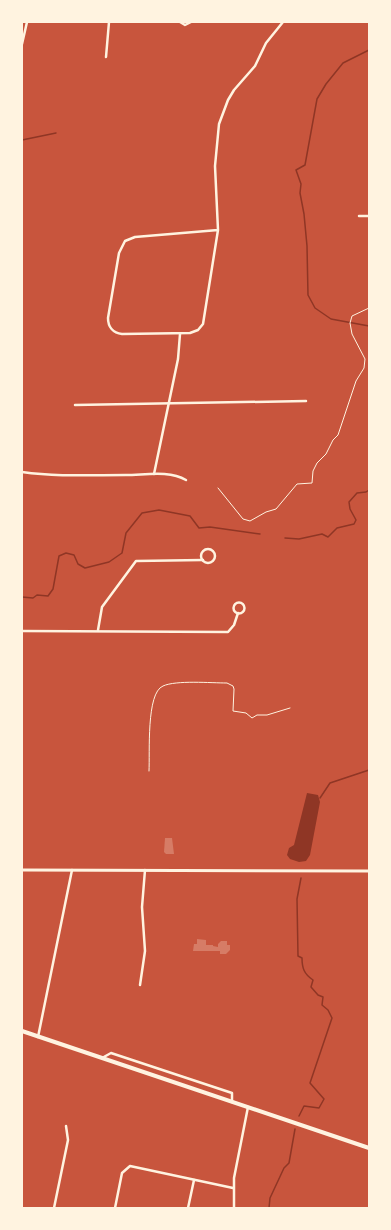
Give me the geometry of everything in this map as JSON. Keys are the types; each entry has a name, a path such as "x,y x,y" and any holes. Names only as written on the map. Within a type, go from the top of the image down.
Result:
{"highway":[{"path":"22,1032 369,1148"}],"street":[{"path":"22,44 27,22"},
{"path":"106,57 109,22"},
{"path":"180,22 185,25 191,22"},
{"path":"218,230 132,237 125,241 120,248 108,318 110,327 116,332 122,334 180,334 193,333 203,324 218,230 214,166 219,124 234,90 255,66 266,43 283,22"},
{"path":"359,216 369,216"},
{"path":"154,474 178,359 180,334"},
{"path":"75,405 306,401"},
{"path":"22,472 57,476 175,475 186,480"},
{"path":"98,630 102,608 136,561 203,560 208,563 214,560 214,552 210,549 204,550 202,554 203,560"},
{"path":"240,602 244,605 245,609 243,612 238,613 235,611 234,606 240,602"},
{"path":"22,631 98,630 228,632 234,625 238,613"},
{"path":"38,1037 72,869"},
{"path":"140,985 145,951 142,914 145,869"},
{"path":"22,870 145,869 369,871"},
{"path":"102,1059 111,1052 232,1093 232,1102"},
{"path":"234,1208 233,1188 248,1107"},
{"path":"54,1208 68,1140 66,1126"},
{"path":"115,1208 122,1173 130,1166 233,1188"},
{"path":"188,1208 194,1180"}],"path":[{"path":"218,488 243,519 250,521 266,512 276,510 297,484 312,483 313,471 317,463 326,454 333,440 338,435 356,381 364,368 365,359 352,334 350,320 354,315 369,308"},
{"path":"149,771 151,711 156,692 164,686 227,683 233,686 234,689 233,711 246,713 252,718 257,715 267,715 290,708"}],"shaded area":[{"path":"307,793 318,795 320,802 310,855 306,861 299,862 290,859 287,855 289,848 294,845"}],"building":[{"path":"165,838 172,838 174,854 166,854 164,852"},
{"path":"197,939 206,940 206,945 218,947 218,944 221,941 227,941 227,945 230,945 230,950 226,954 220,954 220,951 193,951 194,944 197,944"}],"waterway":[{"path":"369,50 343,63 326,84 317,99 305,165 296,170 301,184 300,193 304,214 307,246 308,295 315,308 331,319 369,326"},
{"path":"22,140 56,133"},
{"path":"285,538 299,539 322,534 328,537 337,528 354,524 356,520 350,509 349,502 357,493 366,492 369,490"},
{"path":"22,597 33,598 37,595 48,596 53,589 59,556 66,553 74,555 78,564 85,568 109,562 122,553 126,533 142,513 159,510 190,516 199,528 210,527 260,534"},
{"path":"320,798 330,783 369,770"},
{"path":"299,1116 304,1106 319,1108 324,1099 310,1083 332,1018 328,1010 322,1005 323,997 318,995 311,987 313,980 303,968 302,958 298,956 297,899 301,878"},
{"path":"269,1208 270,1198 284,1168 289,1163 295,1129"}]}
